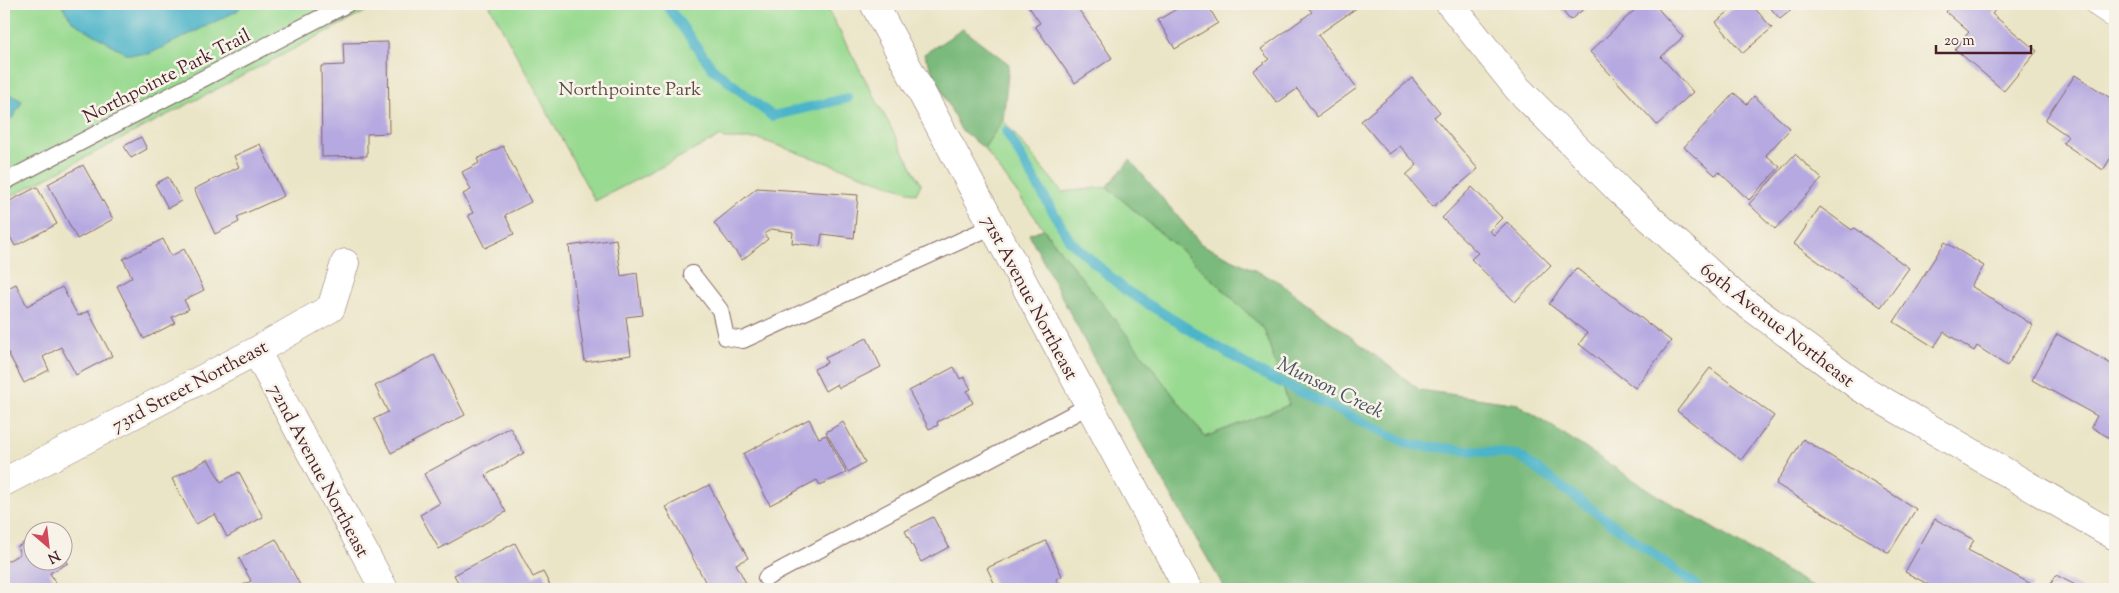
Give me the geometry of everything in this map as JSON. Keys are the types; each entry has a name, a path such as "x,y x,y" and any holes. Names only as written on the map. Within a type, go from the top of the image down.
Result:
{"street":[{"name":"71st Avenue Northeast","path":"874,4 1188,589"},
{"name":"69th Avenue Northeast","path":"1450,4 1518,89 1621,192 1732,294 1860,388 2115,536"},
{"path":"2100,4 2115,14"},
{"name":"73rd Street Northeast","path":"4,482 256,351 331,308 345,263"},
{"name":"72nd Avenue Northeast","path":"256,351 384,589"}],"lane":[{"name":"Northpointe Park Trail","path":"4,182 347,4"},
{"path":"692,274 720,310 726,337 743,340 993,226"},
{"path":"766,578 1090,406"}],"green space":[{"path":"4,4 380,4 4,200"},
{"name":"Northpointe Park","path":"489,4 825,4 921,184 916,194 759,139 725,139 721,136 595,201"},
{"path":"963,29 1009,64 1003,120 984,148 961,130 924,54"},
{"path":"1003,120 1062,192 1107,187 1190,258 1264,329 1289,405 1205,437 1066,258 984,148"},
{"path":"1130,160 1201,244 1279,282 1420,390 1518,404 1655,494 1816,589 1225,589 1105,380 1029,234 1043,229 1205,437 1289,405 1264,329 1190,258 1107,187"}],"water":[{"path":"61,4 243,4 237,11 149,54 127,54 73,22"},
{"path":"4,94 9,94 22,101 14,116 4,124"}],"building":[{"path":"1027,4 1075,4 1112,58 1075,83 1035,26 1040,23"},
{"path":"1185,4 1207,4 1218,23 1175,49 1158,20"},
{"path":"1305,4 1356,4 1358,7 1318,35 1357,88 1317,117 1297,89 1277,103 1253,71 1269,59 1261,49 1312,12"},
{"path":"1557,4 1590,4 1570,20"},
{"path":"1641,4 1654,4 1683,37 1661,57 1693,92 1657,125 1590,52"},
{"path":"1738,4 1751,4 1772,28 1743,53 1716,22"},
{"path":"1767,4 1799,4 1780,19"},
{"path":"1952,4 1990,4 1996,9 1992,14 2037,51 2004,91 1955,49 1969,32 1946,12"},
{"path":"388,42 389,133 367,134 367,156 322,157 321,66 344,65 343,43"},
{"path":"2075,75 2115,101 2115,163 2110,159 2103,170 2063,143 2068,136 2045,120"},
{"path":"1412,78 1440,112 1434,117 1478,169 1433,207 1406,175 1417,165 1400,146 1389,154 1361,121"},
{"path":"1734,93 1747,104 1754,96 1790,129 1766,155 1780,167 1749,200 1719,172 1715,175 1684,147"},
{"path":"141,137 147,149 131,158 124,146"},
{"path":"260,144 284,196 237,217 239,222 215,234 194,189 239,167 234,156"},
{"path":"503,146 531,202 505,215 514,234 485,248 468,215 473,213 463,194 471,190 462,172 479,163 477,159"},
{"path":"1795,154 1822,179 1775,229 1749,204"},
{"path":"83,165 113,219 77,239 48,184"},
{"path":"168,177 181,201 168,208 155,184"},
{"path":"37,187 57,224 15,246 4,225 4,204"},
{"path":"1472,187 1502,218 1489,231 1494,235 1507,222 1551,265 1515,302 1471,259 1478,253 1442,218"},
{"path":"757,188 858,195 854,238 822,234 820,246 792,243 793,232 771,229 764,234 768,239 742,260 714,223"},
{"path":"1820,207 1852,230 1854,228 1909,268 1881,307 1794,244"},
{"path":"163,239 171,256 184,249 204,290 184,300 189,309 172,317 175,323 144,339 117,286 132,277 123,259"},
{"path":"616,239 621,276 637,273 642,315 626,317 631,355 585,362 569,246"},
{"path":"1945,242 1984,266 1971,286 2033,325 2007,366 1977,346 1974,351 1944,332 1934,347 1894,322"},
{"path":"1576,268 1671,341 1635,388 1579,344 1587,333 1549,304"},
{"path":"16,284 27,306 62,287 78,316 88,311 112,356 76,375 61,347 43,357 49,370 24,383 4,345 4,290"},
{"path":"2057,334 2115,366 2115,441 2091,427 2097,416 2032,380"},
{"path":"867,338 881,367 839,388 837,384 825,391 814,369 827,363 825,358"},
{"path":"434,355 465,415 391,453 374,419 388,412 375,386"},
{"path":"954,367 960,379 964,377 971,389 967,391 973,403 937,422 938,425 929,429 909,391"},
{"path":"1710,368 1774,416 1741,460 1677,411"},
{"path":"809,419 819,438 826,435 846,473 820,485 817,480 770,505 743,454"},
{"path":"843,422 865,462 848,472 826,432"},
{"path":"510,427 524,453 486,475 506,512 439,549 420,515 440,503 424,474"},
{"path":"1803,439 1916,509 1889,553 1776,484"},
{"path":"208,459 221,482 239,472 263,517 227,537 215,514 196,524 172,479"},
{"path":"709,485 748,558 736,564 749,589 709,589 666,507"},
{"path":"933,517 949,547 921,562 905,531"},
{"path":"1935,519 1974,540 1968,550 2033,585 2030,589 1937,589 1905,572"},
{"path":"276,539 302,589 235,589 251,581 239,558"},
{"path":"1046,541 1062,576 1056,579 1061,589 997,589 987,568"},
{"path":"515,543 533,577 543,572 552,589 462,589 454,575"},
{"path":"22,544 22,570 55,570 50,573 59,589 4,589 4,572 6,570 4,563 20,554 17,547"},
{"path":"2056,575 2083,589 2048,589"}],"waterway":[{"name":"Munson Creek","path":"666,4 712,68 772,116 848,98"},
{"name":"Munson Creek","path":"1006,131 1070,241 1125,290 1255,370 1411,445 1518,455 1693,583 1698,589"}]}
